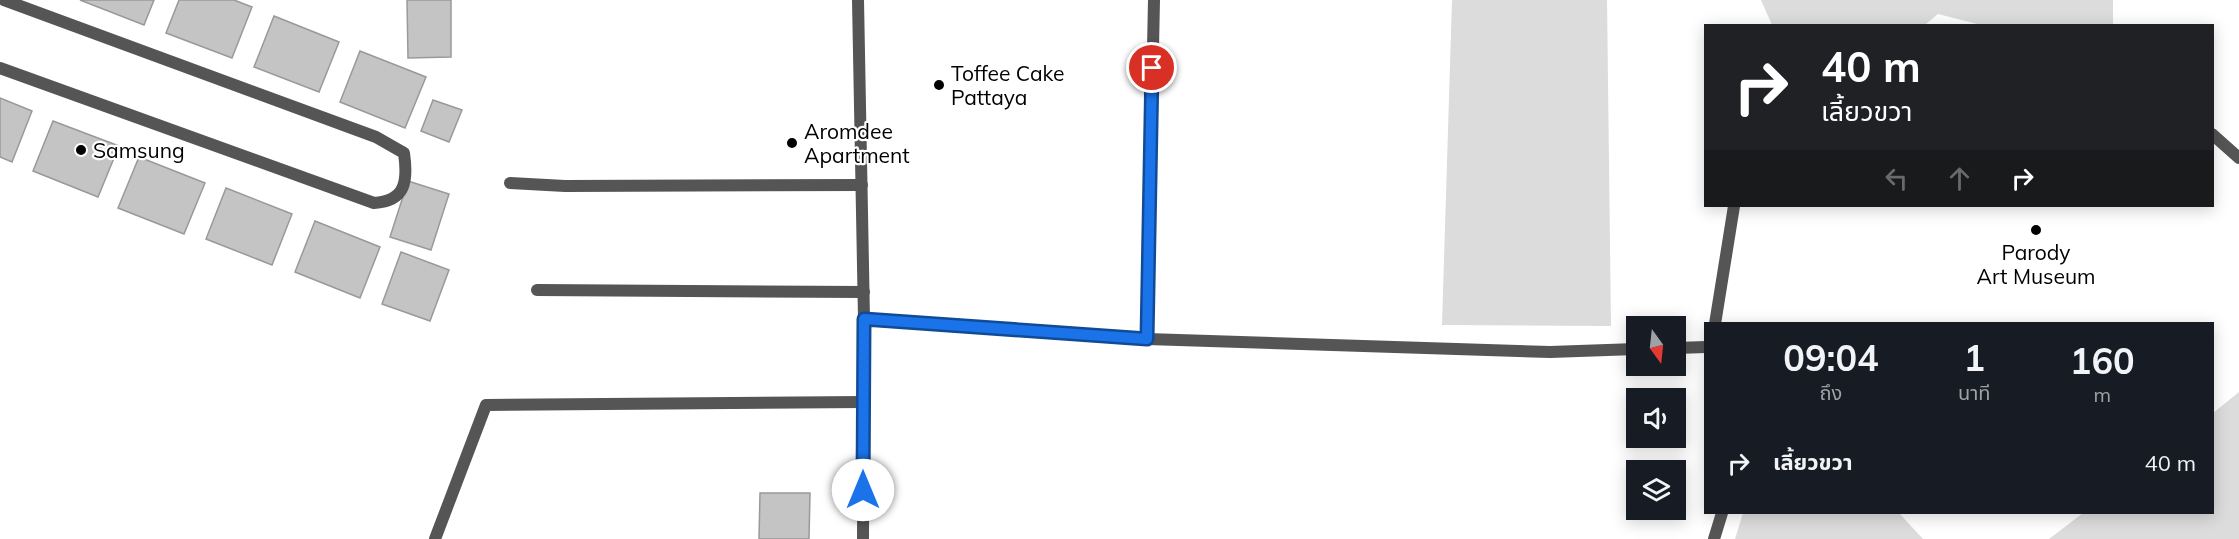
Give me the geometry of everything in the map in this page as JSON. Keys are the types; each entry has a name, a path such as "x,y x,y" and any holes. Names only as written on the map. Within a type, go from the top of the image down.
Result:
{"street":[{"path":"0,68 374,203 389,202 400,195 406,172 404,153 376,137 4,0"},
{"path":"858,0 864,292 864,537"},
{"path":"1147,339 1154,0"},
{"path":"2214,136 2239,158"},
{"path":"510,183 565,186 862,185"},
{"path":"1715,322 1734,207"},
{"path":"537,290 864,292"},
{"path":"864,319 1147,339 1550,352 1626,349"},
{"path":"1686,348 1704,347"},
{"path":"435,539 486,405 863,402"},
{"path":"1714,539 1722,514"}],"shaded area":[{"path":"1452,0 1607,0 1611,326 1442,325"},
{"path":"1761,0 2113,0 2113,24 1977,24 1938,14 1926,24 1772,24"},
{"path":"2239,392 2239,539 2049,539 2082,514 2214,514 2214,412"},
{"path":"1743,514 1900,514 1923,539 1735,539"}],"building":[{"path":"80,0 154,0 144,25"},
{"path":"179,0 234,0 252,7 232,58 166,33"},
{"path":"407,0 451,0 451,57 408,58"},
{"path":"274,16 339,42 319,92 254,67"},
{"path":"360,51 426,77 405,128 340,102"},
{"path":"0,98 32,111 12,162 0,157"},
{"path":"433,100 462,110 449,142 421,131"},
{"path":"53,121 119,146 98,197 33,171"},
{"path":"139,157 205,183 184,234 118,208"},
{"path":"408,181 449,194 431,250 390,237"},
{"path":"226,188 292,214 272,265 206,239"},
{"path":"315,221 380,247 360,298 295,272"},
{"path":"401,252 449,270 430,321 382,304"},
{"path":"760,493 810,493 809,539 759,539"}],"place":[{"name":"Toffee Cake Pattaya","path":"939,85"},
{"name":"Aromdee Apartment","path":"792,143"},
{"name":"Samsung","path":"81,150"},
{"name":"Parody Art Museum","path":"2036,230"}],"route":[{"path":"863,490 864,319 1147,339 1152,68"}]}
